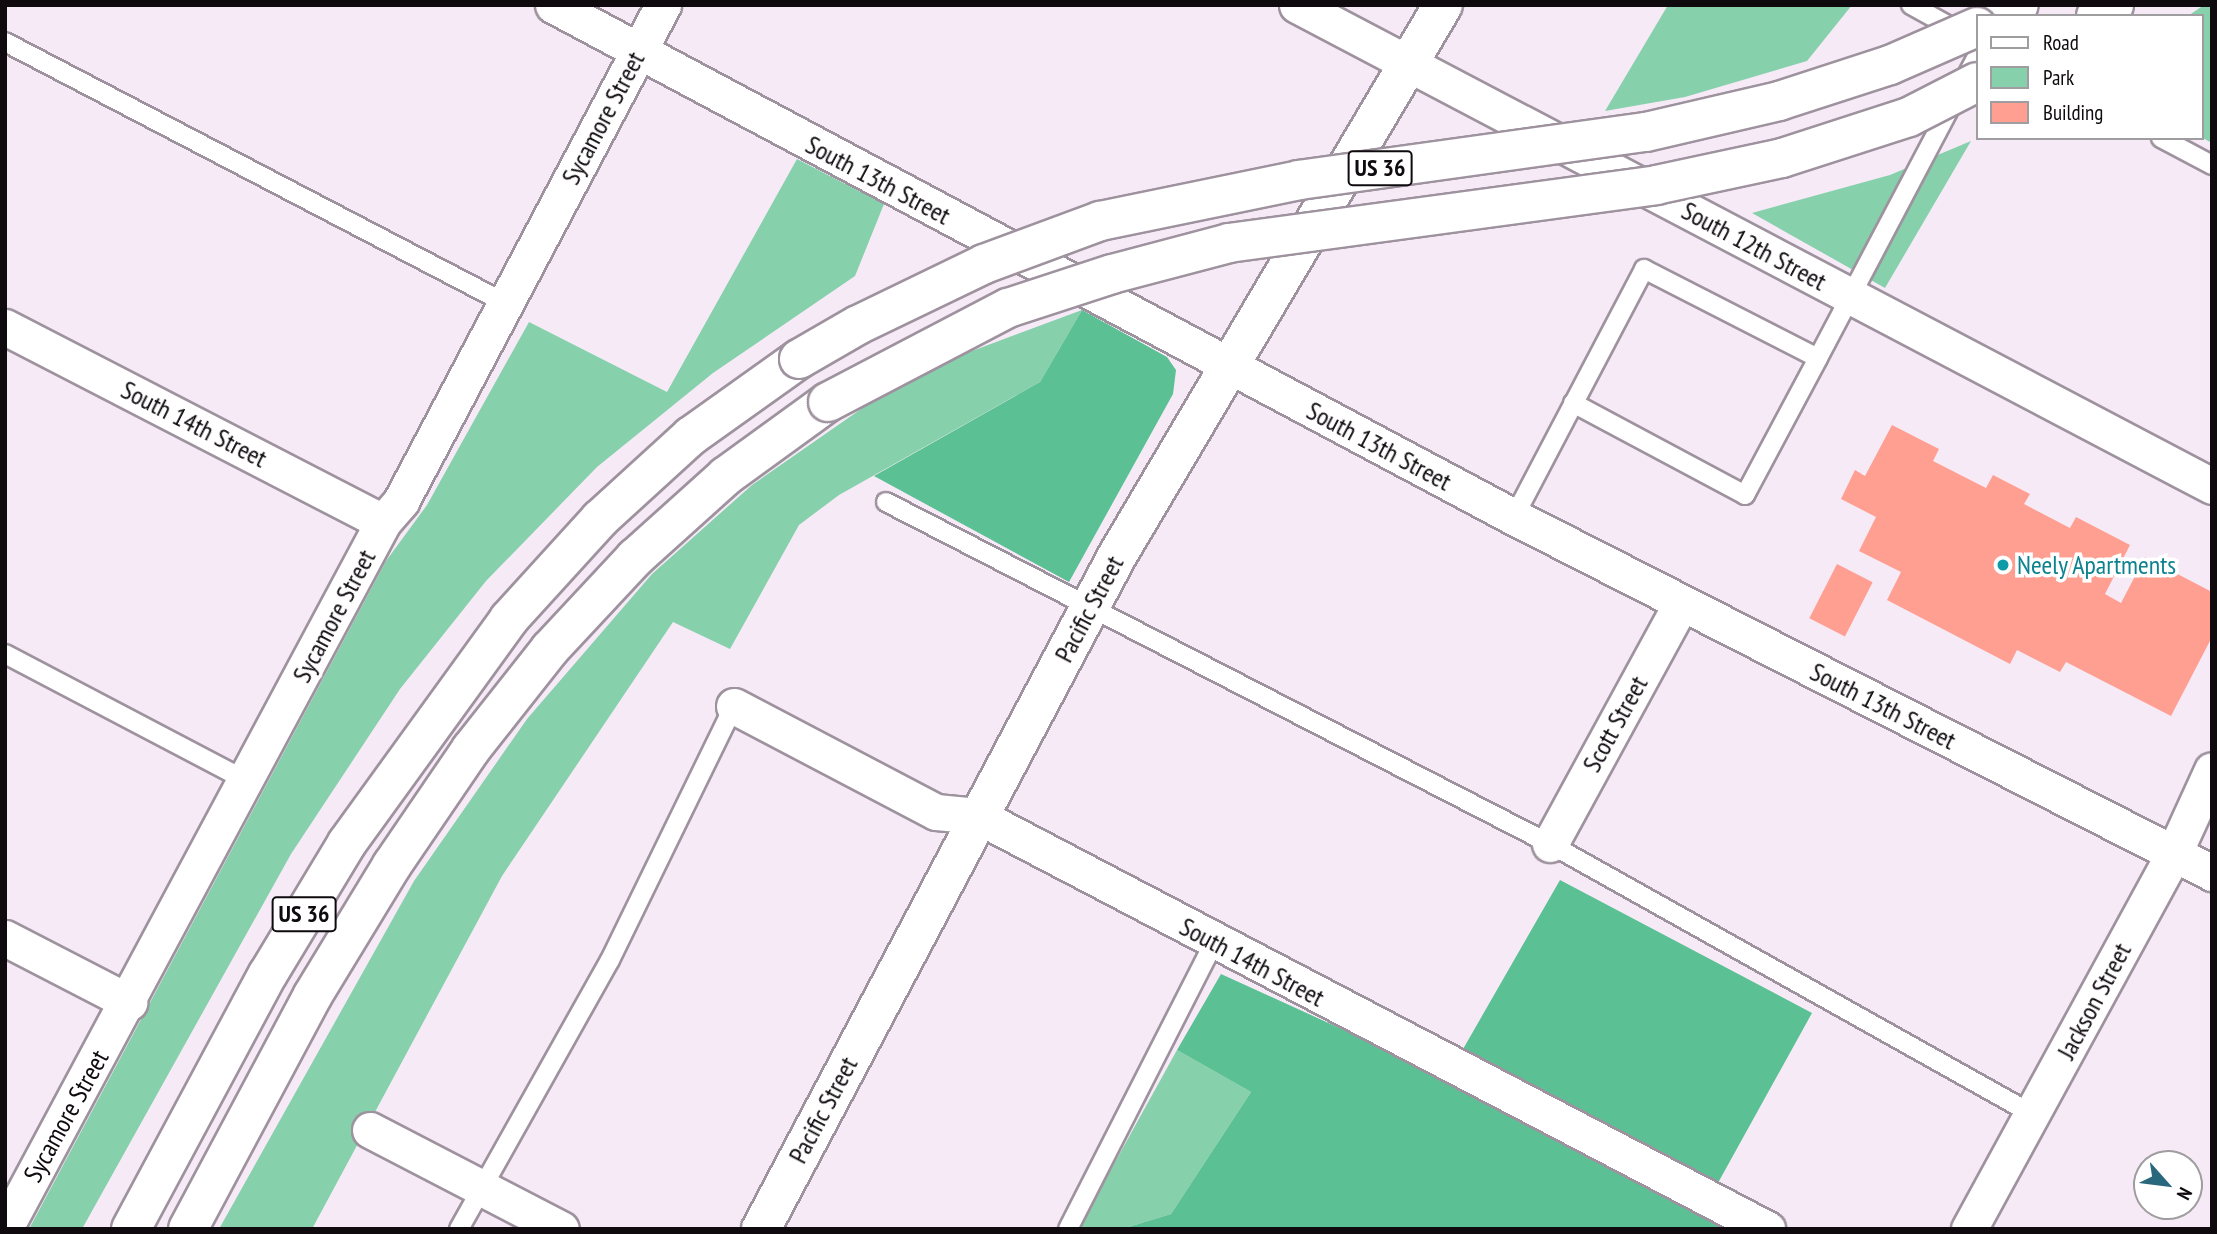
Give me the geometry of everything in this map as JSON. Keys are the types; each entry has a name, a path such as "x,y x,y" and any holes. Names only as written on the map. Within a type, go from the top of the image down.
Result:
{"main road":[{"name":"Pacific Street","path":"761,1229 1088,610 1228,367 1443,5"},
{"path":"2003,14 2019,5"},
{"name":"US 36","path":"131,1229 268,974 347,843 509,619 600,519 691,436 799,359 858,325 984,264 1100,221 1273,184 1646,132 1779,101 1890,65 1976,27"},
{"name":"US 36","path":"188,1229 313,995 393,865 471,750 550,649 635,558 726,476 828,402 1008,308 1112,274 1229,243 1656,185 1782,158 1909,117 1976,83"}],"street":[{"name":"South 13th Street","path":"553,5 1514,517 2212,873"},
{"name":"Sycamore Street","path":"6,1224 129,1002 383,522 401,501 663,5"},
{"name":"South 12th Street","path":"1297,5 2212,486"},
{"name":"South 14th Street","path":"5,327 383,522"},
{"name":"Scott Street","path":"1550,844 1681,604"},
{"name":"South 14th Street","path":"734,706 936,812 978,816 1214,943 1768,1229"},
{"name":"Jackson Street","path":"1969,1229 2034,1115 2174,853 2212,770"},
{"path":"5,939 129,1002"},
{"path":"370,1130 561,1229"}],"lane":[{"path":"1910,5 1976,40"},
{"path":"5,41 505,303"},
{"path":"1573,403 1745,495 1852,298 1976,58"},
{"path":"2165,140 2212,165"},
{"path":"1514,517 1644,270 1818,358"},
{"path":"887,502 1088,610 1550,844 2034,1115"},
{"path":"5,654 247,781"},
{"path":"458,1229 610,960 734,706"},
{"path":"1068,1229 1214,943"}],"green space":[{"path":"1668,5 1852,5 1807,61 1685,97 1605,111"},
{"path":"2204,5 2212,5 2212,143 2203,138 2203,14 2191,14"},
{"path":"1971,141 1885,288 1752,213 1890,175"},
{"path":"797,159 884,204 855,276 713,373 597,467 486,581 400,689 291,854 82,1229 29,1229 386,561 427,505 529,322 667,392"},
{"path":"1082,310 1040,382 839,495 799,525 730,649 673,622 502,876 312,1229 219,1229 414,881 527,719 652,574 752,485 864,407 964,354"},
{"path":"1082,310 1167,357 1176,370 1173,394 1069,582 874,476 1040,382"},
{"path":"1560,880 1812,1013 1703,1210 1737,1229 1122,1229 1171,1214 1251,1092 1177,1050 1221,974 1447,1077"},
{"path":"1177,1050 1251,1092 1171,1214 1122,1229 1078,1229"}],"building":[{"name":"Neely Apartments","path":"1892,425 1939,449 1933,461 1986,488 1993,475 2030,494 2024,504 2070,528 2076,517 2130,545 2105,594 2121,603 2145,557 2212,592 2212,637 2171,716 2066,662 2060,672 2017,650 2010,664 1887,600 1901,572 1859,551 1876,517 1841,499 1855,470 1865,476"},
{"path":"1837,564 1873,582 1845,637 1809,618"}],"place":[{"name":"Neely Apartments","path":"2003,565"}]}
